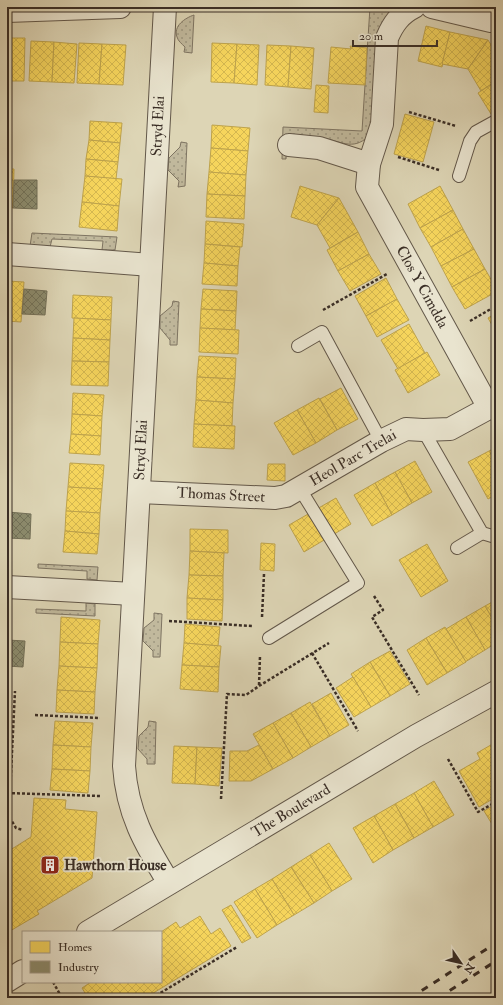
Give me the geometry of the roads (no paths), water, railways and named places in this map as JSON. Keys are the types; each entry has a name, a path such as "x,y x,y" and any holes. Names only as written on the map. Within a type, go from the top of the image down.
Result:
{"street":[{"path":"7,11 120,7"},
{"name":"Stryd Elai","path":"165,7 124,758 125,784 133,814 153,858 169,883"},
{"name":"Clos Y Cimdda","path":"414,7 402,15 392,25 387,38 382,124 372,157 367,187 493,406"},
{"path":"432,7 491,21 496,20"},
{"path":"289,145 319,148 372,157"},
{"path":"7,254 151,265"},
{"name":"Heol Parc Trelai","path":"300,488 406,429 450,429 493,406"},
{"name":"Thomas Street","path":"139,492 275,498 286,496 300,488"},
{"path":"7,587 133,594"},
{"name":"The Boulevard","path":"90,931 416,736 496,692"},
{"path":"7,981 22,972"}],"lane":[{"path":"459,176 470,140 476,132 496,120"},
{"path":"298,346 322,332 381,442"},
{"path":"423,430 482,533 492,536 496,534"},
{"path":"269,638 358,583 300,488"},
{"path":"457,548 482,533"}],"railway":[{"path":"410,998 496,943"},
{"path":"438,998 496,961"}],"place":[{"name":"Hawthorn House","path":"50,865"}]}
